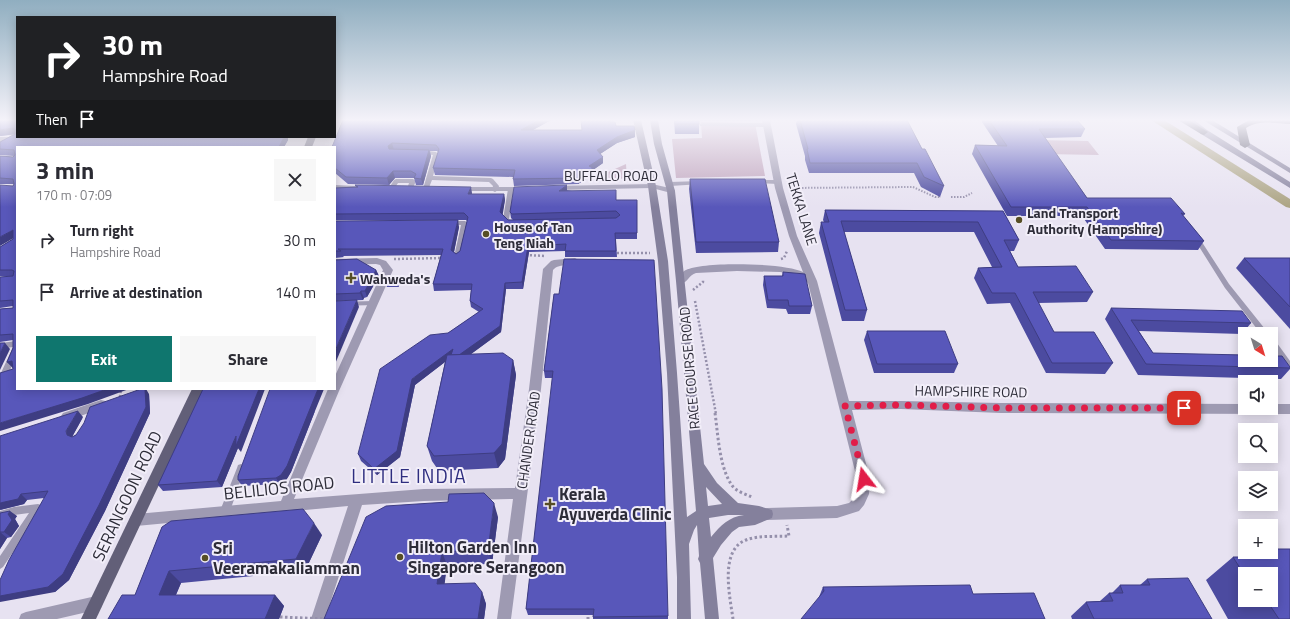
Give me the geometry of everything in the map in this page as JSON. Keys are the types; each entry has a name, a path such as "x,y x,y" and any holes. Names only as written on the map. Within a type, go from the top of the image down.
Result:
{"main road":[{"name":"SERANGOON ROAD","path":"88,619 198,390"}],"street":[{"name":"RACE COURSE ROAD","path":"643,149 652,186 672,373 684,577 684,619"},
{"name":"RACE COURSE ROAD","path":"660,149 671,188 681,281 705,559 712,619"},
{"name":"TEKKA LANE","path":"772,149 778,185 793,236 812,281 845,406"},
{"path":"1231,149 1290,186"},
{"path":"1252,149 1290,171"},
{"name":"BUFFALO ROAD","path":"449,189 495,190 652,186 671,188"},
{"path":"336,187 364,188"},
{"path":"388,188 430,189"},
{"path":"659,261 673,259 678,255"},
{"path":"336,262 377,261 387,266 388,270 336,386"},
{"path":"554,263 586,261"},
{"name":"CHANDER ROAD","path":"504,619 535,389 548,269 554,263"},
{"path":"681,281 689,272 730,268 787,270 798,273 812,281"},
{"path":"285,506 334,390"},
{"path":"52,420 89,414 121,393"},
{"name":"HAMPSHIRE ROAD","path":"845,406 901,405 1009,408 1290,409"},
{"path":"705,559 716,541 736,522 755,519 767,514 836,512 853,507 861,499 865,491 864,479 845,406"},
{"path":"697,463 712,487 736,509"},
{"name":"BELILIOS ROAD","path":"136,520 405,495 521,494"},
{"path":"318,619 356,499"},
{"path":"682,548 687,527 702,513 736,509 757,510 767,514"},
{"path":"26,619 96,604"}],"lane":[{"path":"415,152 429,152 436,155 430,178 430,189"},
{"path":"430,178 491,180 496,186 495,190"},
{"path":"753,182 778,185"},
{"path":"671,188 706,183"},
{"path":"511,189 506,219 509,223 515,224"},
{"path":"442,223 465,223 457,257"},
{"path":"1194,234 1228,286 1260,327"},
{"path":"336,304 374,303"},
{"path":"0,346 16,345"},
{"path":"2,375 16,347"},
{"path":"1278,350 1290,366"},
{"path":"2,375 16,371"},
{"path":"225,511 244,461"},
{"path":"0,515 14,511 38,508 0,564"}],"path":[{"path":"778,185 913,187 935,197 941,197"},
{"path":"951,197 964,197 972,193"},
{"path":"779,260 784,258 787,252 786,245"},
{"path":"521,256 545,255 554,263"},
{"path":"387,266 390,259 457,257"},
{"path":"693,289 714,399 720,455 731,484 739,491 758,499"},
{"path":"733,619 728,572 729,560 734,548 745,540 789,536 785,513"},
{"path":"588,611 588,619"},
{"path":"280,617 330,619"}],"shaded area":[{"path":"673,149 760,149 765,176 676,178"},
{"path":"1041,149 1094,149 1099,155 1045,154"},
{"path":"626,164 627,179 597,177"}],"building":[{"path":"0,149 16,149 16,390 104,390 0,423 0,373 13,369 12,361 7,362 13,348 13,334 0,335 0,309 13,308 13,300 0,301 0,277 13,276 14,271 0,270 0,247 13,239 13,230 0,237 0,185 13,186 14,184 13,179 0,178 0,156 13,157 15,155 14,150"},
{"path":"336,149 429,150 421,179 414,178 416,174 411,171 393,171 387,178 346,177 336,169"},
{"path":"439,149 599,149 597,150 603,157 589,166 593,168 578,178 513,179 515,170 433,168"},
{"path":"808,149 925,149 944,186 924,177 917,163 810,163"},
{"path":"977,149 1053,149 1087,198 1171,198 1185,214 1181,213 1204,241 1111,240 1087,207 1011,207"},
{"path":"690,179 765,179 779,242 696,242"},
{"path":"355,185 471,187 468,194 504,194 500,212 508,220 616,218 620,215 616,211 512,214 510,212 514,187 567,185 559,191 616,190 616,200 637,200 637,233 615,233 616,251 565,251 566,244 528,246 522,282 505,283 500,326 459,355 451,355 453,349 412,379 397,451 374,469 358,454 380,369 430,335 448,333 483,309 470,301 472,284 433,284 443,249 338,249 341,251 336,251 336,221 458,220 451,250 456,254 460,251 468,217 464,213 336,214 336,188 358,187"},
{"path":"825,210 1003,211 1019,240 1004,240 1018,267 1076,266 1093,292 1033,292 1054,332 1094,332 1113,363 1052,363 1015,293 992,293 978,268 1002,267 978,222 841,221 867,310 845,310 821,222 829,222"},
{"path":"1244,258 1290,258 1290,307"},
{"path":"357,259 376,270 365,291 361,291 360,293 336,294 336,260"},
{"path":"564,259 654,260 662,389 668,616 593,617 594,609 526,609 553,371 544,371 554,294 559,294"},
{"path":"783,272 805,274 812,306 789,306 788,300 768,300 764,276 783,276"},
{"path":"388,279 398,284 386,285"},
{"path":"357,300 336,349 336,301"},
{"path":"1111,308 1242,311 1251,323 1131,320 1153,353 1238,355 1238,367 1146,364"},
{"path":"867,331 945,331 958,364 877,364"},
{"path":"0,343 5,343 0,353"},
{"path":"503,353 513,360 502,444 494,453 434,456 427,446 447,355"},
{"path":"1278,356 1282,356 1290,368 1254,367 1278,367"},
{"path":"138,390 145,390 146,407 99,505 63,574 48,587 0,596 0,580 9,560 48,491 21,494 18,499 0,503 0,436 78,411 66,431 67,435 72,437 76,435 84,423 90,407"},
{"path":"203,390 259,390 236,446 236,436 217,481 158,485"},
{"path":"270,390 318,390 287,466 281,475 276,478 238,480 238,476"},
{"name":"Hilton Garden Inn Singapore Serangoon","path":"484,493 494,503 488,551 442,552 437,584 475,583 482,592 478,619 324,619 366,517 386,506 448,502 449,494"},
{"path":"303,509 314,523 296,559 169,571 159,595 275,595 265,619 108,619 122,595 135,595 162,527 171,521"},
{"path":"10,511 8,514 12,520 4,532 0,532 0,513"},
{"path":"1278,549 1290,549 1290,619 1279,619 1271,607 1278,607 1278,567 1239,567 1233,557 1238,557 1238,559 1278,559"},
{"path":"1188,578 1212,619 1094,619 1086,602 1113,601 1109,593 1123,593 1120,585 1150,585 1147,579"},
{"path":"970,585 973,594 1034,593 1045,619 801,619 824,591 823,587"}],"waterway":[{"path":"1202,149 1290,204"}],"place":[{"name":"Land Transport Authority (Hampshire)","path":"1019,220"},
{"name":"House of Tan Teng Niah","path":"486,234"},
{"name":"Wahweda's","path":"351,278"},
{"name":"Kerala Ayuverda Clinic","path":"550,504"},
{"name":"Hilton Garden Inn Singapore Serangoon","path":"400,557"},
{"name":"Sri Veeramakaliamman","path":"205,558"}],"district":[{"name":"LITTLE INDIA","path":"409,475"}],"route":[{"path":"864,479 845,406 901,405 1001,408 1184,408"}]}
